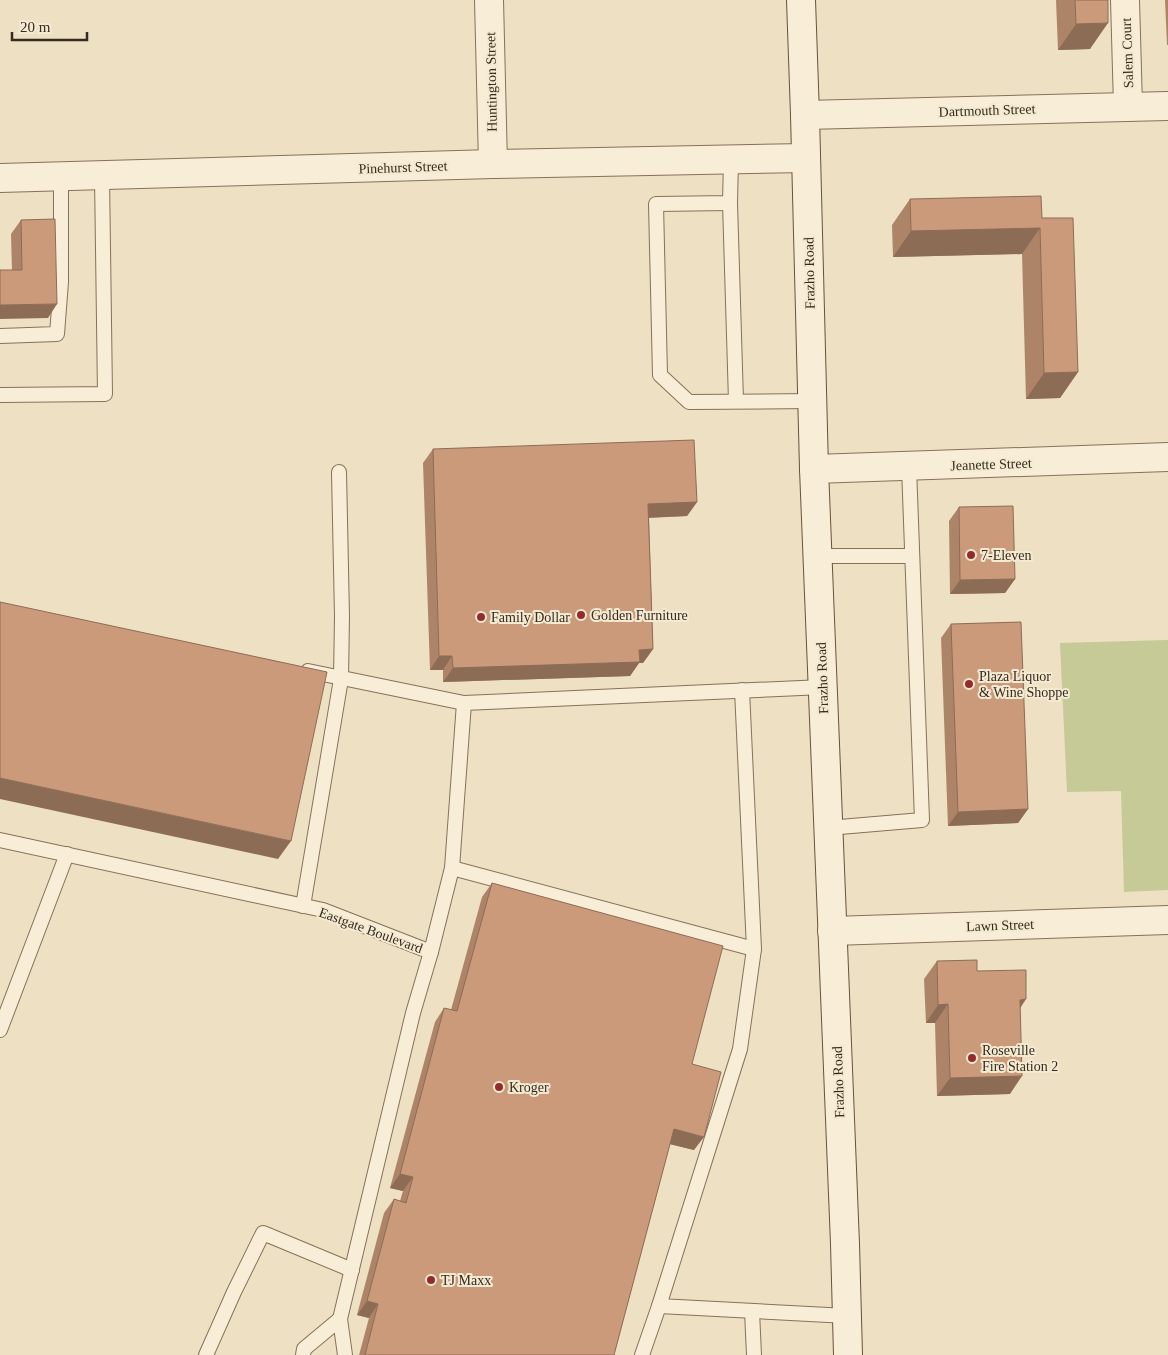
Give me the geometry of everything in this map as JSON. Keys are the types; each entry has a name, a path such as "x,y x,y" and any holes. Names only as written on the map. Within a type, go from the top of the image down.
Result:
{"street":[{"name":"Huntington Street","path":"489,0 493,164"},
{"name":"Frazho Road","path":"801,0 814,470 848,1355"},
{"name":"Salem Court","path":"1124,0 1128,106"},
{"name":"Dartmouth Street","path":"805,115 1168,106"},
{"name":"Pinehurst Street","path":"0,178 493,164 806,158"},
{"name":"Jeanette Street","path":"814,470 1168,457"},
{"name":"Lawn Street","path":"832,931 1168,920"}],"lane":[{"path":"732,160 730,203 736,401"},
{"path":"0,395 105,394 102,176"},
{"path":"0,336 57,334 61,282 61,177"},
{"path":"730,203 656,204 660,375 689,402 812,400"},
{"path":"828,828 922,820 909,467"},
{"path":"304,906 341,679 342,616 339,472"},
{"path":"818,556 912,556"},
{"path":"292,668 464,703 823,687"},
{"path":"642,1355 740,1048 754,949 742,690"},
{"path":"431,952 452,868 464,703"},
{"name":"Eastgate Boulevard","path":"0,840 323,910 431,952 413,1013 340,1319 345,1355"},
{"path":"0,1030 67,854"},
{"path":"452,868 754,949"},
{"path":"206,1355 263,1233 352,1270"},
{"path":"659,1306 847,1316"},
{"path":"752,1311 754,1355"},
{"path":"302,1355 304,1349 340,1319"}],"green space":[{"path":"1168,640 1168,890 1124,892 1121,791 1067,792 1060,643"}],"building":[{"path":"1075,0 1108,0 1108,23 1076,24"},
{"path":"1041,196 1042,218 1073,218 1078,372 1044,373 1040,228 911,231 910,199"},
{"path":"55,219 57,304 0,305 0,270 22,270 21,220"},
{"path":"694,440 697,502 648,504 653,649 639,650 640,662 453,668 452,656 439,656 433,449"},
{"path":"1013,506 1015,579 960,580 959,507"},
{"path":"0,602 327,672 291,841 0,778"},
{"path":"1021,622 1028,809 958,812 951,624"},
{"path":"492,883 723,946 692,1064 721,1072 704,1137 674,1129 614,1355 365,1355 378,1304 367,1301 394,1199 406,1203 413,1177 400,1174 444,1008 457,1011"},
{"name":"Roseville Fire Station 2","path":"977,960 977,971 1026,970 1026,999 1020,1000 1022,1076 950,1078 948,1004 938,1005 937,961"}],"place":[{"name":"7-Eleven","path":"971,555"},
{"name":"Golden Furniture","path":"581,615"},
{"name":"Family Dollar","path":"481,617"},
{"name":"Plaza Liquor & Wine Shoppe","path":"969,684"},
{"name":"Roseville Fire Station 2","path":"972,1058"},
{"name":"Kroger","path":"499,1087"},
{"name":"TJ Maxx","path":"431,1280"}]}
